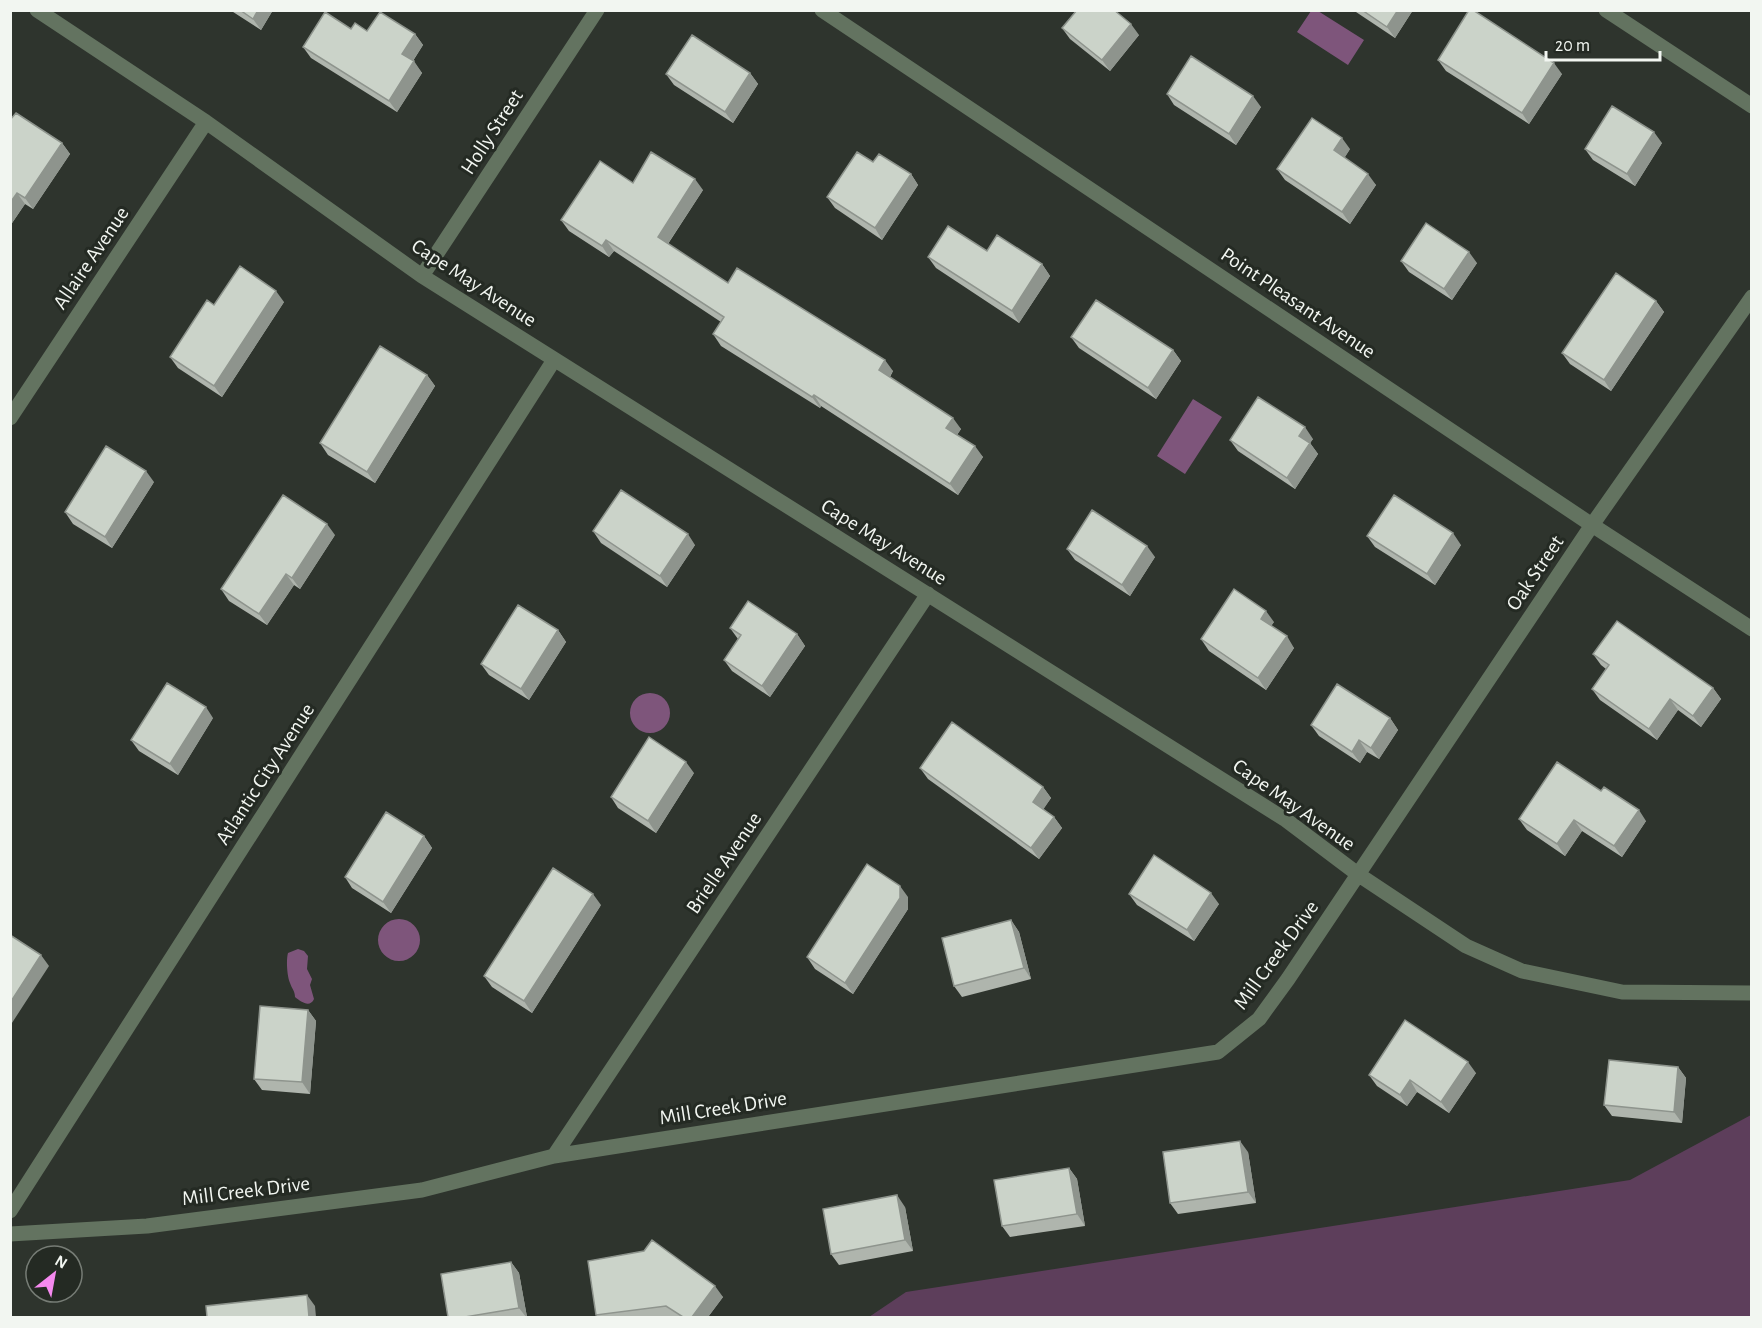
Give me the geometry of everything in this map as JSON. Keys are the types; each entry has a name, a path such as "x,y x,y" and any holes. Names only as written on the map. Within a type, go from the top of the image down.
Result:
{"street":[{"name":"Cape May Avenue","path":"37,10 207,122 422,276 1286,820 1359,875 1466,946 1522,971 1622,992 1752,993"},
{"name":"Holly Street","path":"422,276 597,10"},
{"name":"Point Pleasant Avenue","path":"822,10 1592,525 1752,628"},
{"path":"1606,10 1752,106"},
{"name":"Allaire Avenue","path":"10,418 207,122"},
{"name":"Oak Street","path":"1359,875 1592,525 1752,297"},
{"name":"Atlantic City Avenue","path":"10,1211 554,360"},
{"name":"Brielle Avenue","path":"554,1156 928,594"},
{"name":"Mill Creek Drive","path":"10,1234 147,1226 422,1190 554,1156 1218,1052 1259,1019 1359,875"}],"shaded area":[{"path":"1311,11 1318,11 1364,40 1348,65 1297,32"},
{"path":"1193,399 1222,417 1185,474 1157,456"},
{"path":"650,693 664,699 670,713 664,727 650,733 636,727 630,713 636,699"},
{"path":"399,919 414,925 420,940 414,955 399,961 384,955 378,940 384,925"},
{"path":"298,949 304,951 308,956 307,969 312,979 310,985 314,999 308,1004 295,997 288,976 288,953"},
{"path":"1751,1115 1751,1317 869,1317 906,1292 1630,1180"}],"building":[{"path":"240,10 258,10 253,19"},
{"path":"1077,10 1114,10 1131,24 1102,60 1062,28"},
{"path":"1362,10 1398,10 1387,27"},
{"path":"1469,10 1473,10 1554,63 1522,113 1438,60"},
{"path":"325,12 351,29 355,23 367,31 380,12 415,34 402,54 414,61 389,101 303,47"},
{"path":"692,35 750,73 725,112 666,74"},
{"path":"1191,56 1253,96 1229,134 1167,94"},
{"path":"1612,106 1654,132 1627,174 1585,149"},
{"path":"16,113 62,143 25,198 17,193 10,203 10,120"},
{"path":"1312,118 1342,138 1334,150 1368,174 1342,212 1277,169"},
{"path":"651,152 695,179 658,237 728,283 737,268 885,360 879,370 953,418 946,428 975,446 950,484 814,395 812,397 713,334 724,317 606,240 602,246 561,220 600,161 633,183"},
{"path":"857,152 873,162 879,154 911,174 875,228 827,197"},
{"path":"1426,223 1469,252 1444,289 1401,261"},
{"path":"948,226 987,251 997,235 1042,264 1012,311 928,257"},
{"path":"240,266 276,291 214,386 170,357 207,300 214,305"},
{"path":"1616,273 1656,301 1604,380 1562,353"},
{"path":"1096,300 1173,350 1148,388 1071,337"},
{"path":"380,346 427,375 367,472 320,443"},
{"path":"1258,397 1305,427 1299,436 1310,443 1287,478 1230,440"},
{"path":"106,446 146,471 105,537 65,512"},
{"path":"621,490 688,534 660,576 593,531"},
{"path":"283,495 327,524 292,578 286,574 259,614 221,589"},
{"path":"1394,495 1453,533 1427,574 1367,536"},
{"path":"1092,510 1147,546 1122,585 1067,549"},
{"path":"1234,589 1266,611 1261,619 1287,636 1258,678 1201,639"},
{"path":"748,601 797,634 762,686 724,660 741,635 730,628"},
{"path":"518,605 558,630 521,689 481,664"},
{"path":"1617,621 1713,688 1693,716 1670,699 1649,729 1592,689 1609,665 1593,654"},
{"path":"167,683 206,707 170,764 131,740"},
{"path":"1337,684 1390,718 1371,748 1359,740 1352,752 1311,725"},
{"path":"952,722 1043,787 1033,802 1054,817 1031,848 920,768"},
{"path":"649,737 686,762 648,821 611,797"},
{"path":"1557,762 1601,791 1604,787 1639,810 1614,846 1574,820 1557,844 1519,819"},
{"path":"386,812 424,836 383,902 345,877"},
{"path":"1154,855 1211,893 1187,930 1129,894"},
{"path":"867,864 900,886 900,898 845,983 807,957"},
{"path":"553,868 593,894 524,1001 484,976"},
{"path":"1011,920 1024,968 954,986 942,938"},
{"path":"10,935 41,955 10,1003"},
{"path":"260,1006 308,1010 302,1082 254,1079"},
{"path":"1405,1020 1468,1062 1441,1102 1410,1080 1400,1095 1369,1075"},
{"path":"1609,1060 1678,1067 1674,1112 1604,1105"},
{"path":"1240,1141 1248,1192 1170,1203 1163,1152"},
{"path":"1069,1168 1077,1214 1002,1226 994,1180"},
{"path":"897,1195 905,1240 831,1254 823,1209"},
{"path":"652,1240 715,1286 692,1317 683,1317 666,1306 596,1315 588,1261 644,1251"},
{"path":"511,1262 519,1308 465,1317 448,1317 441,1274"},
{"path":"307,1295 309,1317 207,1317 206,1306"}]}
